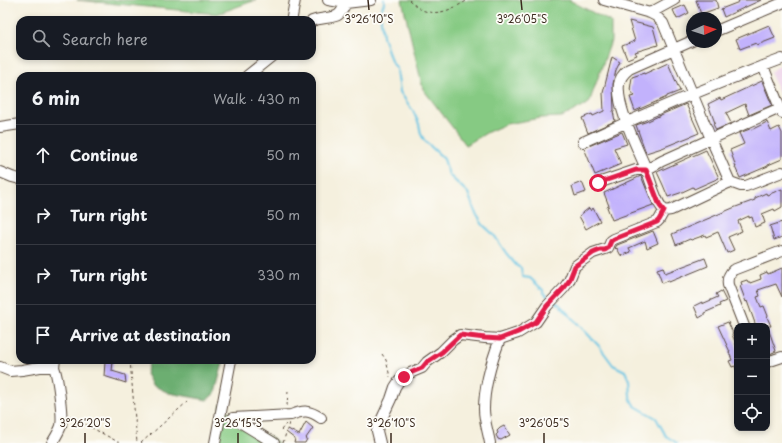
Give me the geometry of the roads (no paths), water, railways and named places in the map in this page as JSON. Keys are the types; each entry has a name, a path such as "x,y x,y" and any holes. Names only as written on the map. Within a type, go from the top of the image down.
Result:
{"street":[{"path":"292,16 295,0"},
{"path":"328,0 346,3 371,0"},
{"path":"604,0 650,13 656,16 663,23 730,182"},
{"path":"650,13 674,0"},
{"path":"316,20 338,15 346,3"},
{"path":"722,28 782,3"},
{"path":"664,211 660,206 626,122 620,102 619,84 621,77 629,69 686,44"},
{"path":"583,142 626,122 782,59"},
{"path":"252,72 267,60"},
{"path":"598,183 636,170 646,170 662,161 781,110 763,66"},
{"path":"0,127 16,125"},
{"path":"0,172 16,178"},
{"path":"664,211 671,210 730,182 741,186 746,186 782,172"},
{"path":"380,443 377,431 378,427 399,381 410,373 422,368 427,362 442,352 460,335 500,339 518,332 536,322 547,306 569,281 575,266 593,253 608,248 611,241 614,239 657,222 664,211"},
{"path":"743,323 728,286 728,276 733,270 782,251"},
{"path":"490,443 484,409 485,396 494,356 500,339"},
{"path":"770,361 782,357"},
{"path":"0,367 10,370 22,370 54,364 61,412 61,426 52,443"},
{"path":"215,443 230,364"},
{"path":"233,418 291,415 305,411 315,414 321,418"},
{"path":"221,412 274,443"}],"waterway":[{"path":"384,0 380,12 383,36 391,61 397,69 400,92 413,111 424,140 444,159 449,175 468,193 475,212 483,225 494,235 517,266 521,268 523,277 530,278 543,290 543,293 550,298"},
{"path":"554,302 559,304 599,346 613,365 625,371 629,380 632,402 635,406 656,418 666,436 677,443"}]}
